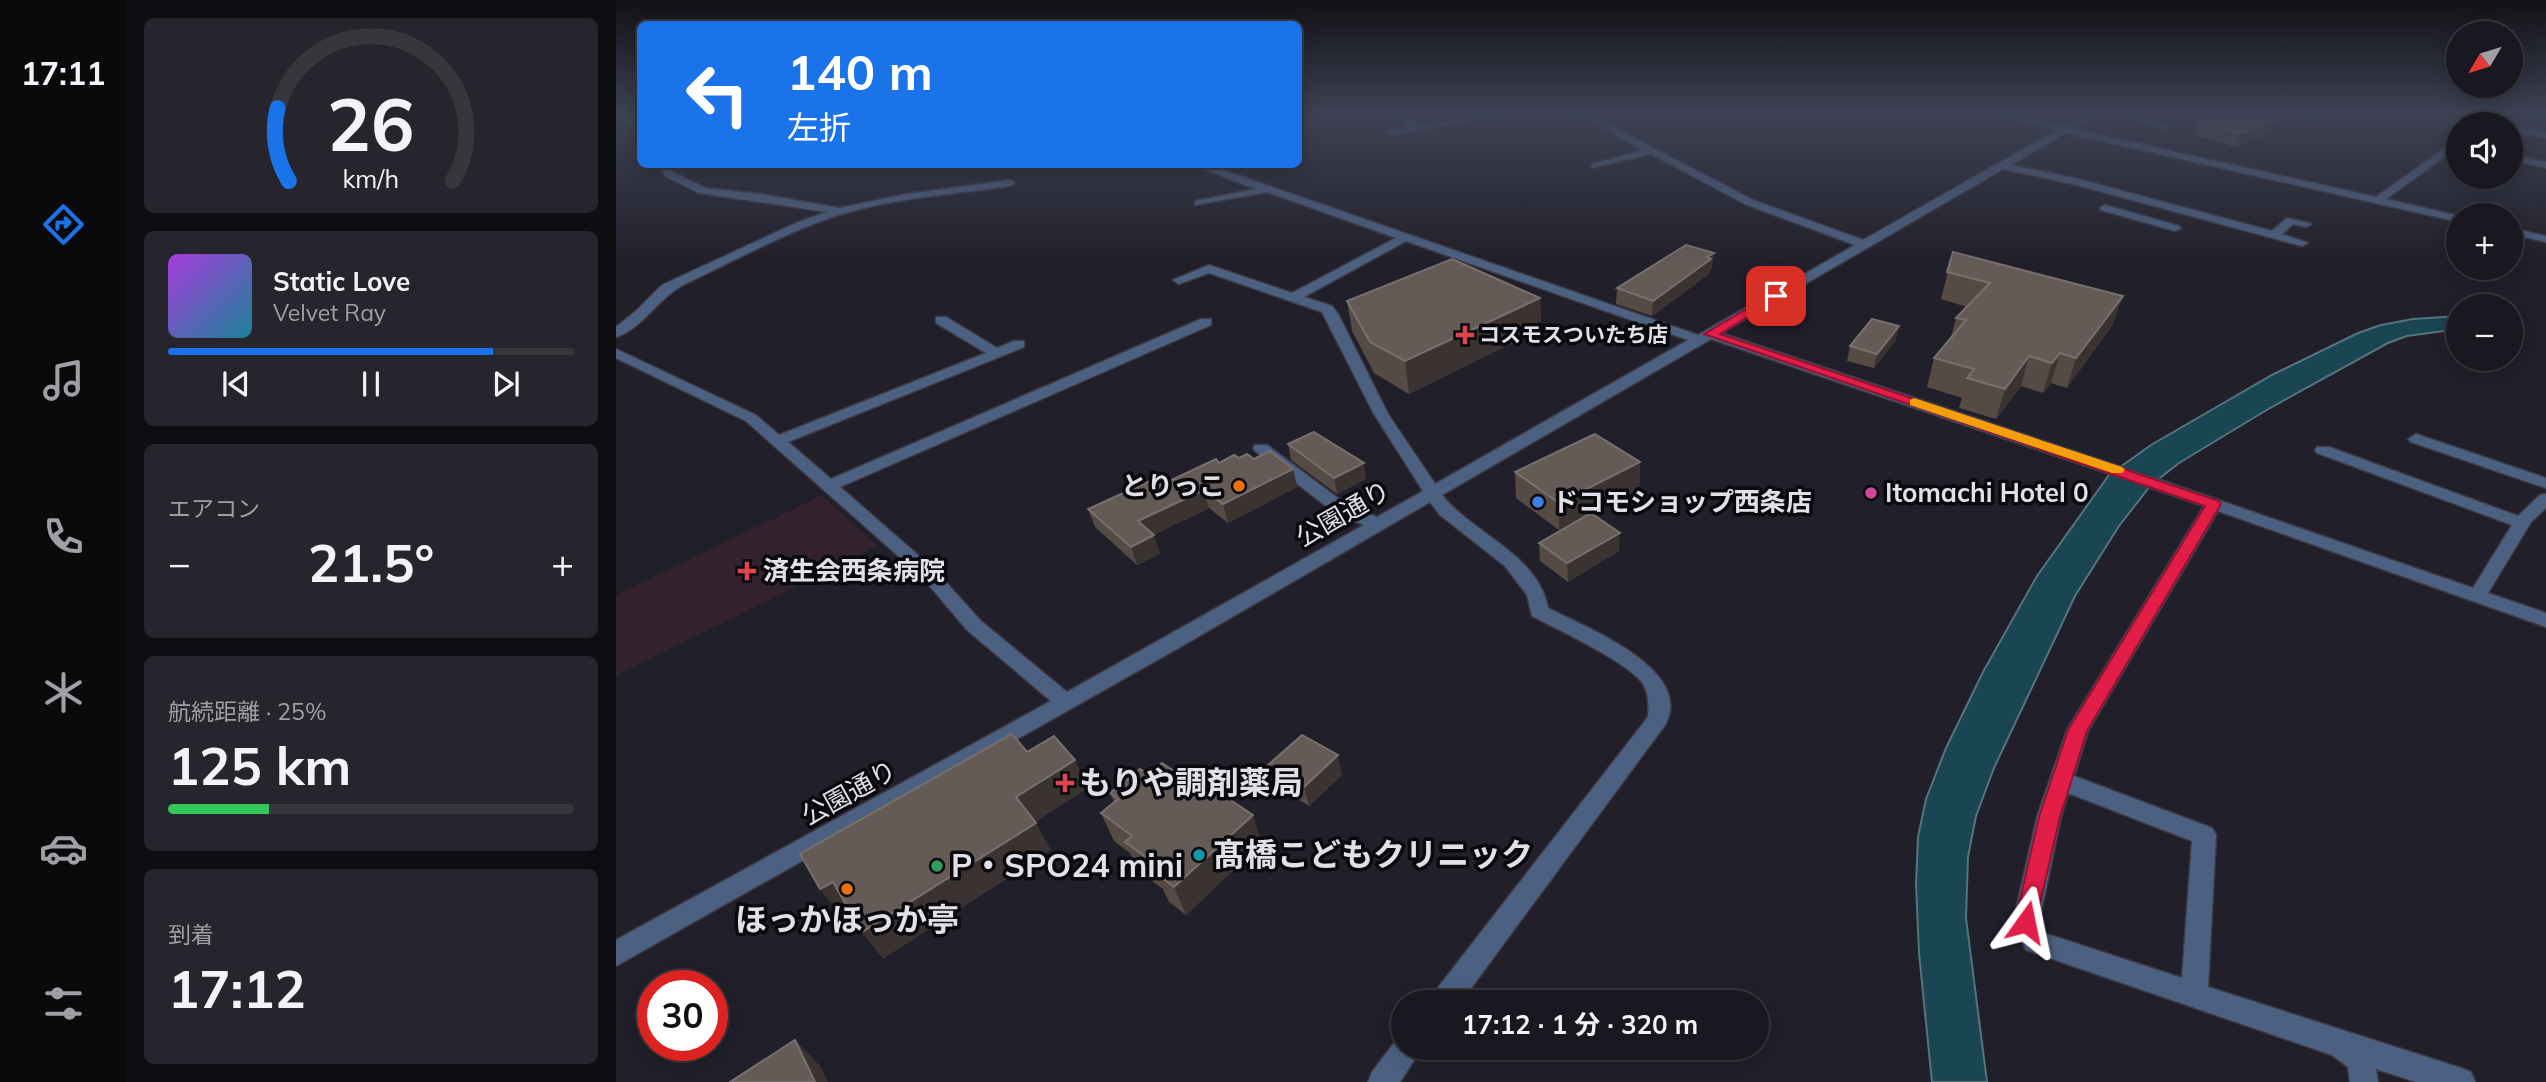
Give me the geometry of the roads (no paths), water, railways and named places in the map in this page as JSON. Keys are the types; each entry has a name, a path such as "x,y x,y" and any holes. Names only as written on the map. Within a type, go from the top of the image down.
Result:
{"street":[{"path":"1595,166 1601,164"},
{"path":"1677,164 1749,202 1865,245"},
{"name":"公園通り","path":"616,954 1432,494 2005,164"},
{"path":"2217,164 2446,216"},
{"path":"2377,201 2428,164"},
{"path":"2002,166 2074,181 2302,243"},
{"path":"667,168 669,174 703,191 760,197 842,211"},
{"path":"1206,168 1705,337 2112,468 2546,620"},
{"path":"616,333 641,314 666,288 774,235 842,211 901,198 1010,183"},
{"path":"1199,202 1266,189"},
{"path":"2105,208 2175,228"},
{"path":"2165,238 2192,213"},
{"path":"2274,236 2291,220 2306,224"},
{"path":"2523,234 2546,239"},
{"path":"1294,297 1406,237"},
{"path":"1179,280 1209,269 1318,305 1333,317 1381,414 1432,494 1446,511 1511,562 1536,594 1539,611 1632,662 1651,678 1660,702 1658,719 1453,990"},
{"path":"941,320 996,353"},
{"path":"829,486 1206,322"},
{"path":"777,441 1018,344"},
{"path":"616,353 751,418 928,573 940,591 978,628 1066,702"},
{"path":"2416,439 2546,483"},
{"path":"1261,448 1341,509 1378,524"},
{"path":"2323,450 2522,523"},
{"path":"2477,596 2522,523 2546,499"},
{"path":"2214,504 2078,730 2049,817 2026,922 2035,942 2461,1082"},
{"path":"2061,781 2204,835 2194,995"},
{"path":"2340,1044 2361,1060 2364,1082"},
{"path":"1382,1082 1399,1060"}],"water":[{"path":"2446,317 2446,331 2407,336 2388,343 2270,408 2179,463 2151,485 2119,526 2075,596 1994,768 1976,816 1968,857 1966,918 1987,1082 1932,1082 1919,953 1916,884 1918,837 1926,799 1946,748 1983,672 2037,576 2109,475 2151,445 2272,375 2358,333 2413,319"}],"place":[{"name":"コスモスついたち店","path":"1465,335"},
{"name":"とりっこ","path":"1239,486"},
{"name":"Itomachi Hotel 0","path":"1871,493"},
{"name":"ドコモショップ西条店","path":"1538,502"},
{"name":"済生会西条病院","path":"747,571"},
{"name":"もりや調剤薬局","path":"1065,783"},
{"name":"髙橋こどもクリニック","path":"1199,855"},
{"name":"P・SPO24 mini","path":"937,866"},
{"name":"ほっかほっか亭","path":"847,889"}]}
